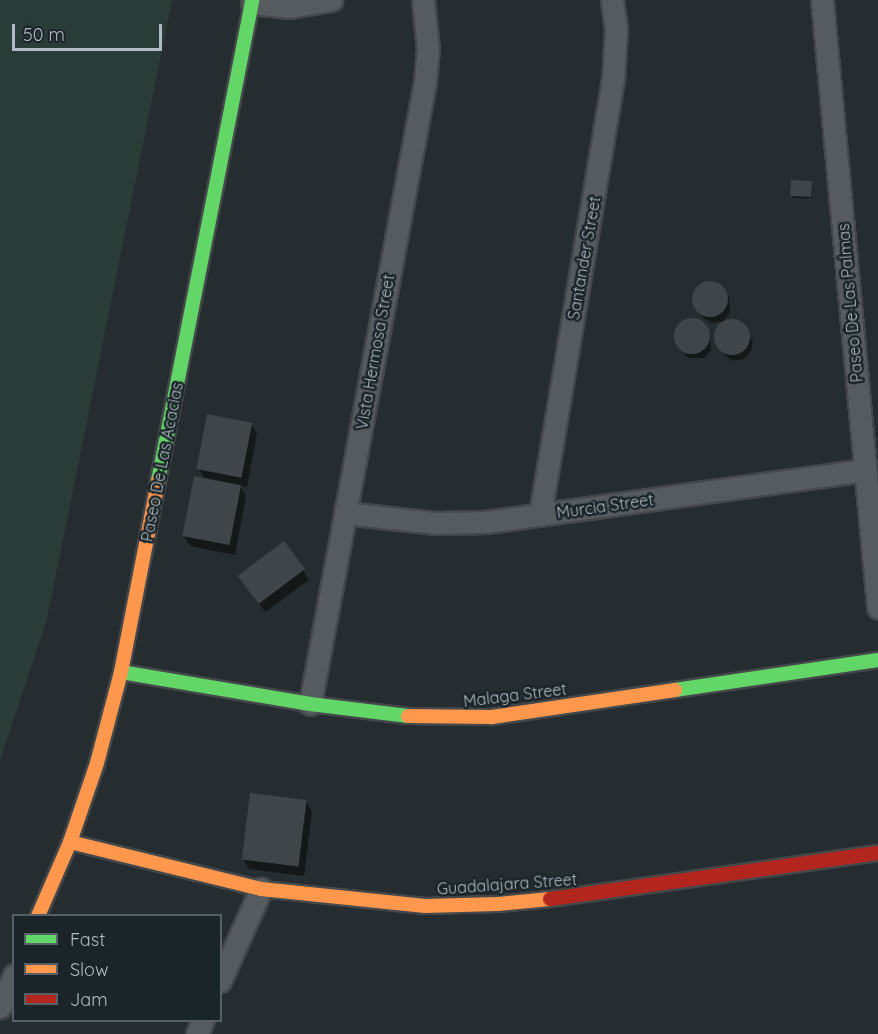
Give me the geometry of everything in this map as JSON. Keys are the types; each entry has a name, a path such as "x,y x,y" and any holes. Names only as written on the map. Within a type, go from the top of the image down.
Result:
{"street":[{"path":"252,1 290,7 331,0"},
{"name":"Vista Hermosa Street","path":"310,704 425,82 428,48 423,0"},
{"name":"Santander Street","path":"540,515 613,80 616,29 612,0"},
{"name":"Paseo De Las Palmas","path":"822,0 878,606"},
{"name":"Paseo De Las Acacias","path":"38,914 70,842 97,764 121,672 252,1"},
{"name":"Murcia Street","path":"345,513 436,523 486,522 865,470"},
{"name":"Malaga Street","path":"121,672 310,704 401,716 492,717 878,660"},
{"name":"Guadalajara Street","path":"70,842 261,889 425,906 498,904 584,895 878,853"},
{"path":"222,977 261,889"},
{"path":"0,1007 12,980"}],"green space":[{"path":"0,0 172,0 47,619 0,760"}],"building":[{"path":"791,180 812,181 811,197 790,196"},
{"path":"710,281 723,286 728,299 723,312 710,317 697,312 692,299 697,286"},
{"path":"692,318 705,323 710,336 705,349 692,354 679,349 674,336 679,323"},
{"path":"732,319 745,324 750,337 745,350 732,355 719,350 714,337 719,324"},
{"path":"207,414 252,423 241,478 196,469"},
{"path":"194,476 241,485 229,545 182,536"},
{"path":"284,541 305,569 259,604 238,576"},
{"path":"250,793 307,800 298,866 242,860"}],"traffic: fast":[{"path":"158,481 252,0"},
{"path":"675,690 878,660"},
{"path":"121,672 310,704 408,716"}],"traffic: slow":[{"path":"39,914 70,842 97,763 121,672 158,481"},
{"path":"408,716 492,717 675,690"},
{"path":"70,842 261,889 425,906 498,904 550,899"}],"traffic: jam":[{"path":"550,899 878,853"}]}
